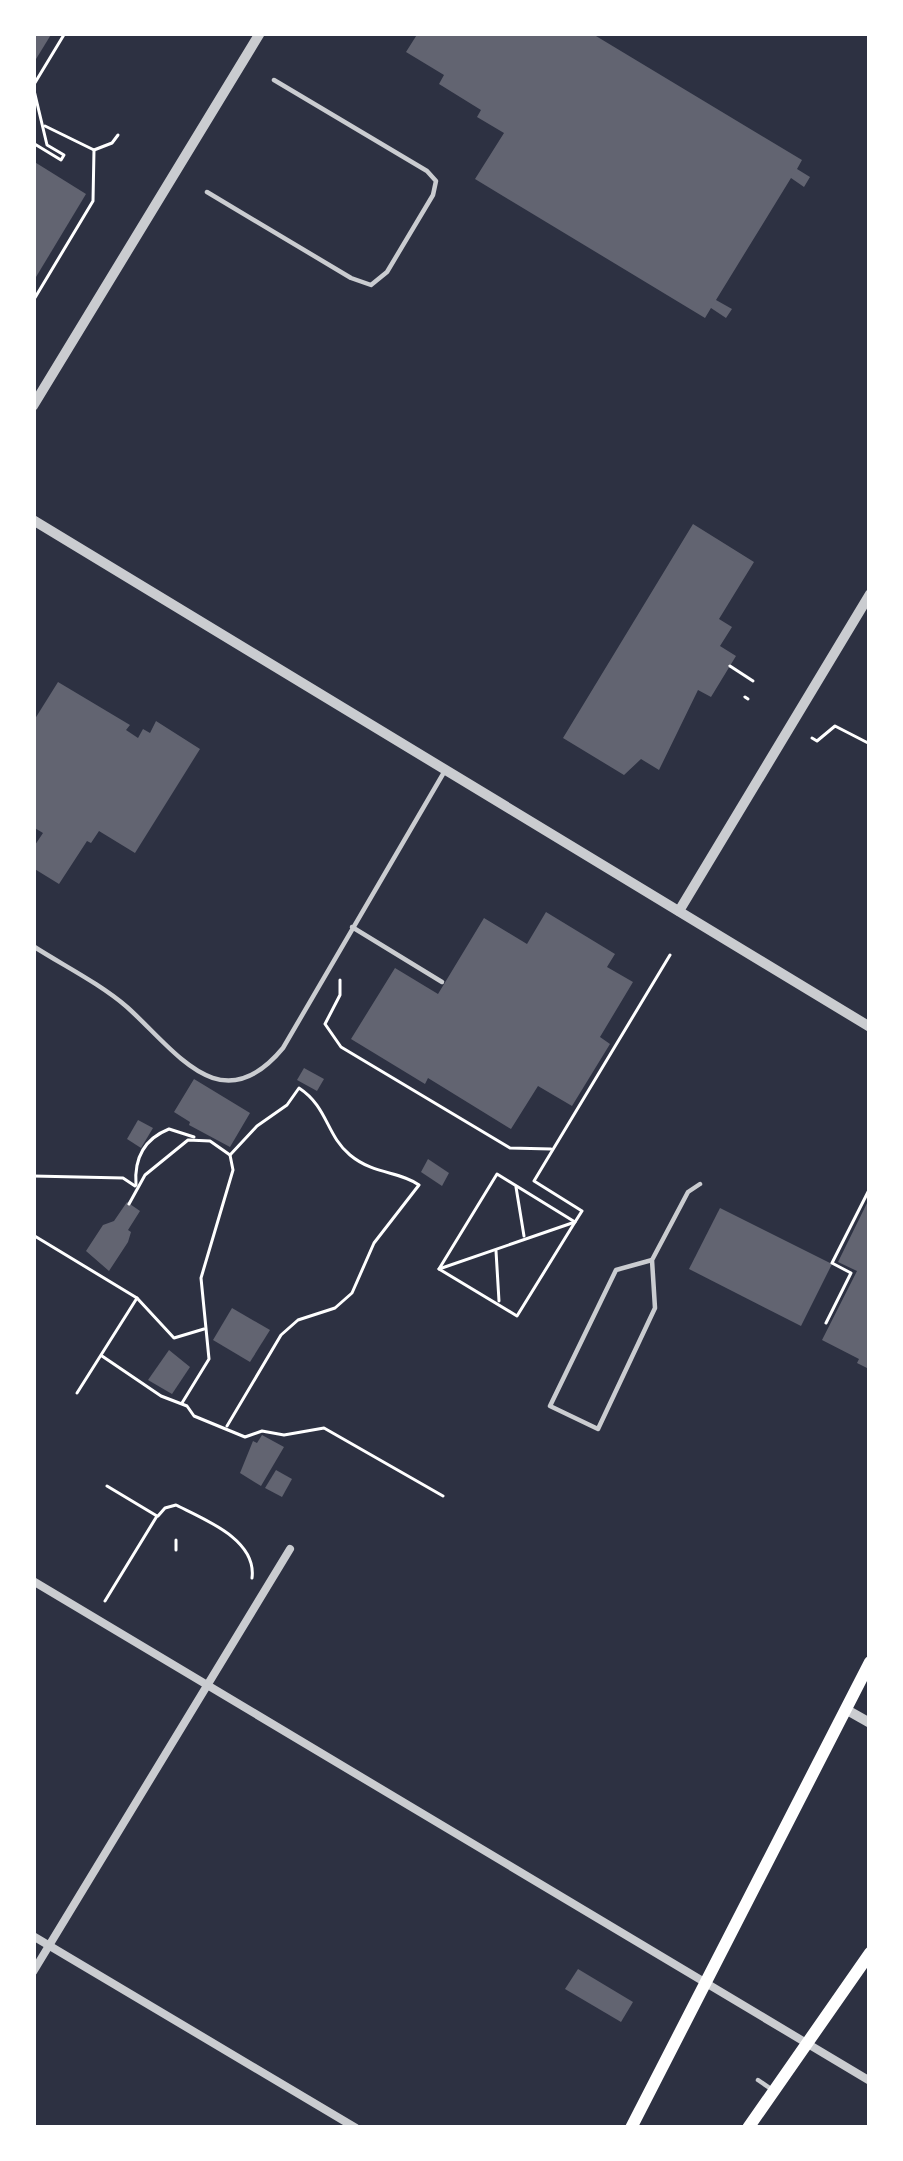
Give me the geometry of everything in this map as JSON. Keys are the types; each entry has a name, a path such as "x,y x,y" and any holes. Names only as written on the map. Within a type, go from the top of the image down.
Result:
{"main road":[{"path":"631,2128 870,1662"},
{"path":"748,2128 870,1953"}],"street":[{"path":"33,406 260,33"},
{"path":"33,520 870,1027"},
{"path":"679,911 870,594"},
{"path":"33,1972 290,1549"},
{"path":"33,1581 870,2081"},
{"path":"847,1710 870,1723"},
{"path":"33,1936 356,2128"}],"lane":[{"path":"208,193 351,278 371,285 387,272 418,220 436,188 433,176 274,80"},
{"path":"33,946 115,998 181,1059 221,1082 248,1076 275,1057 446,769"},
{"path":"352,927 442,982"},
{"path":"652,1260 616,1270 550,1406 598,1429 656,1308 652,1260 688,1192 700,1184"},
{"path":"758,2080 774,2091"}],"path":[{"path":"33,143 61,160 64,155 47,146 33,86 65,33"},
{"path":"33,130 52,123"},
{"path":"43,127 94,150 112,143 118,135"},
{"path":"33,301 93,201 94,150"},
{"path":"44,264 52,269"},
{"path":"730,666 754,681"},
{"path":"812,738 817,741 835,726 870,744"},
{"path":"439,1269 518,1316 582,1211 534,1181 670,956"},
{"path":"330,965 339,973 340,987 326,1024 341,1047 510,1148 553,1150"},
{"path":"226,1426 289,1326 335,1308 352,1293 374,1244 419,1185 412,1179 380,1173 346,1152 321,1106 299,1088 287,1105 257,1126 230,1155"},
{"path":"136,1187 137,1163 150,1139 169,1129 210,1141 230,1155 233,1170 201,1278 209,1359 182,1403"},
{"path":"129,1204 145,1175 196,1138"},
{"path":"439,1269 497,1174 575,1222"},
{"path":"33,1176 123,1178 136,1187"},
{"path":"515,1185 525,1239"},
{"path":"826,1323 851,1273 832,1263 870,1188"},
{"path":"439,1269 575,1222"},
{"path":"33,1235 137,1298 174,1338 206,1328"},
{"path":"495,1249 499,1305"},
{"path":"77,1393 137,1298"},
{"path":"102,1356 201,1419 245,1437 262,1431 284,1435 324,1428 443,1496"},
{"path":"107,1486 157,1516"},
{"path":"169,1506 171,1514"},
{"path":"105,1601 157,1516 169,1506 182,1508 242,1544 252,1558 252,1578"},
{"path":"176,1540 176,1550"}],"building":[{"path":"33,33 52,33 33,64"},
{"path":"418,33 591,33 802,160 797,169 810,177 804,187 791,178 716,300 732,309 726,318 711,308 705,318 475,179 504,133 477,117 481,110 439,84 444,75 406,52"},
{"path":"33,161 86,194 33,282"},
{"path":"693,524 754,562 719,619 732,627 720,646 736,656 711,697 698,690 659,770 641,759 624,775 563,738"},
{"path":"58,682 130,725 126,730 138,738 143,729 150,733 156,721 200,749 135,853 99,831 59,884 33,868 33,848 43,833 33,827 33,722"},
{"path":"546,912 615,954 607,967 633,982 600,1037 610,1044 572,1106 538,1086 511,1129 428,1078 425,1084 351,1039 395,968 438,994 484,918 527,944"},
{"path":"304,1068 324,1079 317,1091 297,1080"},
{"path":"194,1079 250,1113 230,1147 174,1112"},
{"path":"138,1120 153,1128 141,1148 127,1139"},
{"path":"428,1159 449,1173 442,1186 421,1172"},
{"path":"870,1197 867,1368 822,1340 857,1271 838,1262"},
{"path":"127,1202 140,1211 109,1271 86,1251 103,1225 114,1221"},
{"path":"720,1208 832,1264 801,1326 689,1269"},
{"path":"232,1308 270,1330 250,1362 213,1340"},
{"path":"169,1350 190,1367 172,1394 148,1380"},
{"path":"262,1435 284,1447 261,1486 240,1473 253,1441 257,1443"},
{"path":"276,1470 292,1479 282,1497 265,1488"},
{"path":"578,1969 633,2002 621,2022 565,1989"}]}
